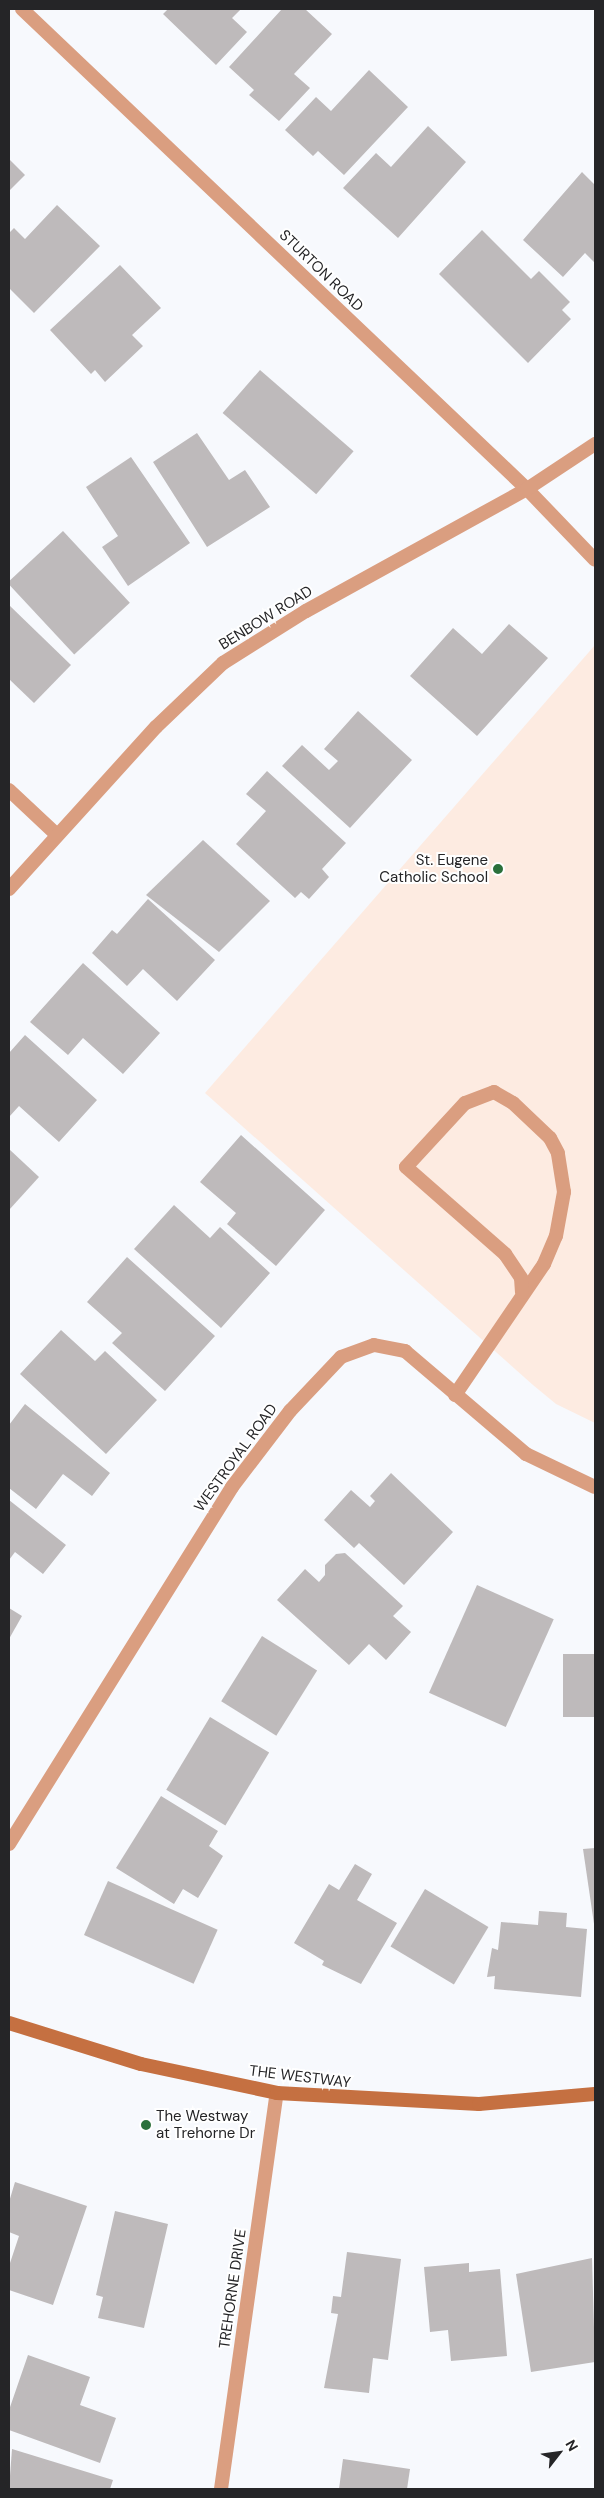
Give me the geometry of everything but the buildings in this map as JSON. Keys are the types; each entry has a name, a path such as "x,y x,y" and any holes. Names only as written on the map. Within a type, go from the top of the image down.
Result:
{"main road":[{"name":"THE WESTWAY","path":"9,2023 141,2064 277,2093 479,2104 595,2094"}],"street":[{"name":"STURTON ROAD","path":"22,9 527,489 595,560"},
{"name":"BENBOW ROAD","path":"9,889 156,727 223,663 306,611 527,489 595,444"},
{"path":"9,790 57,836"},
{"path":"455,1395 511,1316 522,1292 544,1264 556,1236 562,1170 558,1153 541,1128 494,1092 464,1103 406,1167 505,1254 521,1278 522,1292"},
{"name":"WESTROYAL ROAD","path":"9,1844 232,1487 324,1371 360,1348 390,1346 405,1351 526,1454 595,1487"},
{"name":"TREHORNE DRIVE","path":"221,2489 277,2093"}],"shaded area":[{"name":"St. Eugene Catholic School","path":"595,645 595,1423 556,1404 533,1385 205,1093"}],"place":[{"name":"St. Eugene Catholic School","path":"498,869"},
{"name":"The Westway at Trehorne Dr","path":"146,2125"}]}
